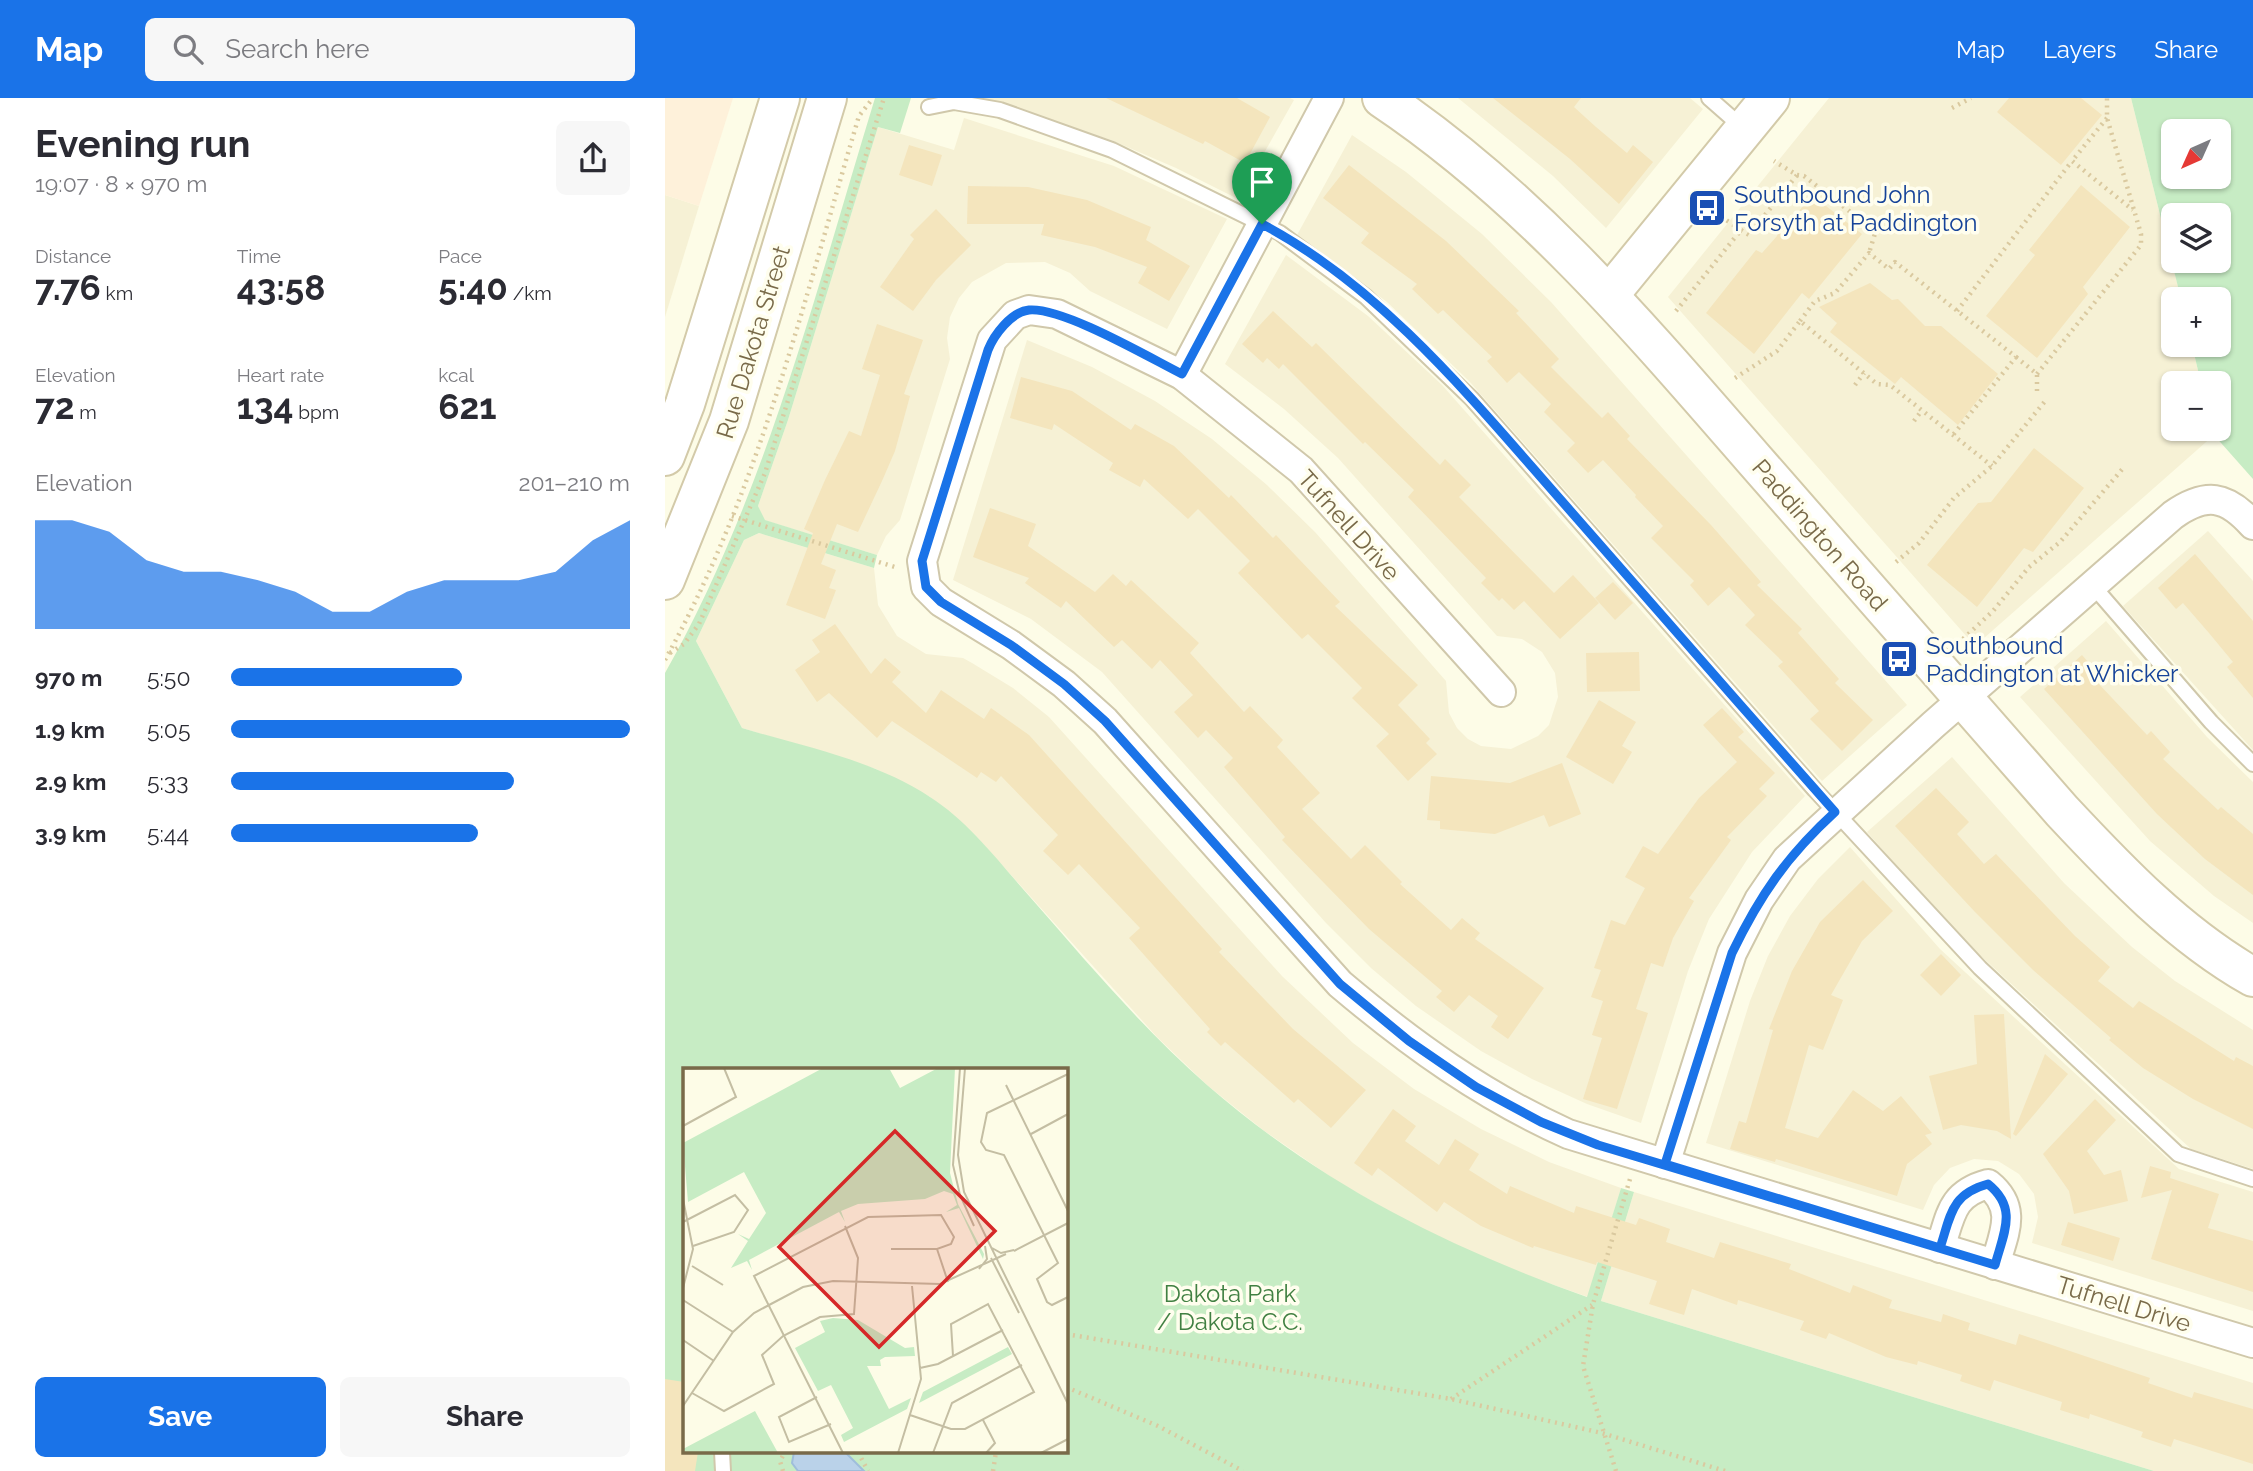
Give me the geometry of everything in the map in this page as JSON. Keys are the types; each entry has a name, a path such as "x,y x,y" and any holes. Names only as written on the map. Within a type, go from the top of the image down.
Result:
{"street":[{"name":"Rue Dakota Street","path":"665,456 685,404 780,98"},
{"name":"Rue Dakota Street","path":"665,580 708,479 729,421 827,98"},
{"path":"1182,374 1329,98"},
{"name":"Paddington Road","path":"1382,98 1471,162 1521,207 1609,295 2118,870 2223,960 2253,976"},
{"path":"1609,295 1770,98"},
{"name":"Tufnell Drive","path":"1500,692 1301,470 1182,374 1057,314 1028,310 1015,315 992,340 922,561 922,576 926,587 941,602 1011,645 1064,684 1105,721 1340,984 1375,1014 1441,1063 1512,1108 1568,1134 2253,1343"},
{"path":"1665,1164 1732,953 1746,924 1787,859 1835,812 2173,515 2201,500 2228,503 2253,526"},
{"path":"1940,1248 1953,1206 1971,1189 1988,1184 2001,1195 2006,1206 2006,1224 1995,1265"}],"lane":[{"path":"1709,98 1745,129"},
{"path":"929,107 954,102 1000,110 1112,150 1280,233 1366,297 1453,379 1835,812 1980,968 2179,1154 2253,1179"},
{"path":"2094,587 2211,722 2253,764"}],"path":[{"path":"665,660 669,653 694,633 765,473 884,98"},
{"path":"1952,107 1971,98"},
{"path":"2037,393 2036,374 2141,245 2107,118 2107,98"},
{"path":"1957,311 2107,118"},
{"path":"1735,378 1777,351 1815,301 1835,293 1869,253 1877,228 1865,224 1804,176 1797,175 1774,161"},
{"path":"2073,161 2134,211"},
{"path":"1726,220 1749,235 1797,175"},
{"path":"1676,311 1741,230"},
{"path":"1869,253 1889,269 1895,262 2036,374"},
{"path":"1800,321 1877,384 1890,385 1991,466"},
{"path":"1953,435 2015,357"},
{"path":"1856,384 1864,373"},
{"path":"1896,562 1919,543 1954,498 1991,466 2046,400"},
{"path":"1914,421 1922,410"},
{"path":"1963,639 1993,611 2029,567 2060,542 2125,466"},
{"path":"732,516 922,576"},
{"path":"1616,1471 1583,1366 1593,1304 1632,1173"},
{"path":"1451,1399 1593,1304"},
{"path":"1067,1334 1451,1399 1602,1433 1725,1471"},
{"path":"1067,1387 1158,1426 1243,1471"},
{"path":"783,1471 780,1461 784,1454"},
{"path":"859,1454 868,1471"}],"shaded area":[{"path":"665,98 733,98 699,206 665,195"},
{"path":"977,98 1294,100 1238,199 1111,140"},
{"path":"1458,98 1690,98 1703,109 1606,228 1553,176"},
{"path":"1829,98 2131,98 2161,219 2161,273 2175,273 2178,287 2161,287 2161,357 2195,357 2198,371 2161,371 2161,441 2207,441 1975,646 1668,297"},
{"path":"964,118 1114,166 1227,219 1167,329 1090,291 1070,273 1045,262 1006,263 972,282 959,298 950,317 947,338 950,359 900,520 886,536 877,555 764,520 758,506 788,420 878,127 954,150"},
{"path":"1352,135 1406,172 1482,234 1551,302 1907,705 1822,781 1469,381 1387,302 1297,235"},
{"path":"665,195 699,206 665,317"},
{"path":"1286,255 1368,316 1442,385 1805,796 1752,852 1709,919 1688,971 1641,1123 1587,1104 1532,1079 1481,1051 1416,1006 1371,968 1326,923 1102,672 1031,619 953,580 1027,340 1092,367 1155,401 1212,439 1267,485 1315,532 1446,681 1449,713 1457,728 1468,739 1481,746 1511,749 1538,736 1549,725 1558,697 1555,673 1542,652 1522,639 1497,636 1338,458 1284,409 1225,364"},
{"path":"2208,531 2253,581 2253,750 2123,606"},
{"path":"759,533 874,568 878,605 897,636 926,654 963,658 1013,688 1049,717 1282,976 1353,1043 1414,1089 1481,1129 1549,1162 1621,1188 1588,1297 1500,1266 1419,1228 1338,1182 1263,1130 1207,1085 1157,1037 975,835 930,797 876,769 742,728 696,641 744,540"},
{"path":"2106,621 2207,737 2253,782 2253,923 2214,896 2150,841 2020,697"},
{"path":"1952,757 2064,883 2132,947 2175,981 2253,1030 2253,1169 2191,1149 1956,933 1867,832"},
{"path":"1850,847 1940,949 2179,1169 2253,1192 2253,1311 2032,1243 2038,1217 2034,1194 2019,1174 1998,1161 1974,1159 1950,1168 1934,1185 1923,1210 1706,1143 1750,1001 1768,956 1790,916 1818,879"},
{"path":"1634,1192 2253,1383 2253,1471 2154,1471 1601,1301"}],"green space":[{"name":"Dakota Park / Dakota C.C.","path":"875,98 911,98 900,133 878,127 788,420 758,506 765,520 877,555 874,568 759,533 744,540 696,641 742,728 863,764 908,784 944,807 983,843 1137,1018 1207,1085 1295,1153 1387,1209 1485,1257 1587,1297 1621,1188 1634,1192 1601,1301 2154,1471 665,1471 665,673 701,605 732,535 760,464 809,318"},
{"path":"2131,98 2253,98 2253,479 2219,441 2231,441 2231,371 2198,371 2195,357 2231,357 2231,287 2178,287 2175,273 2231,273 2231,203 2161,203 2161,219"}],"water":[{"path":"794,1454 847,1454 864,1471 798,1471 792,1463"}],"building":[{"path":"1106,98 1237,98 1270,117 1245,163 1205,141 1203,144"},
{"path":"1493,98 1581,98 1574,107 1596,127 1627,153 1633,145 1653,162 1619,204 1570,159"},
{"path":"2009,98 2081,98 2102,115 2061,165 1997,112"},
{"path":"909,145 942,155 932,186 899,175"},
{"path":"1349,165 1446,241 1519,311 1516,313 1559,359 1551,367 1602,418 1608,412 1630,436 1627,439 1711,525 1761,582 1757,585 1802,629 1798,633 1839,679 1835,683 1873,720 1842,751 1810,719 1819,711 1778,666 1783,662 1745,625 1755,615 1729,587 1708,606 1690,585 1694,581 1651,538 1663,526 1636,495 1603,460 1588,473 1567,451 1575,443 1544,412 1551,404 1519,372 1507,383 1487,361 1492,357 1443,310 1438,314 1412,289 1417,284 1361,243 1369,233 1323,198"},
{"path":"2081,185 2130,227 2083,287 2088,294 2037,358 1986,316 2035,255 2029,250"},
{"path":"968,186 1028,187 1087,200 1151,227 1146,240 1190,266 1169,301 1138,283 1147,267 1095,247 1041,235 1044,224 967,224"},
{"path":"1812,195 1862,234 1809,299 1802,293 1754,354 1706,313 1756,250 1762,253 1777,236 1780,227 1794,217"},
{"path":"936,209 971,245 936,280 913,311 880,287 914,239 910,235"},
{"path":"1870,283 1892,300 1898,299 1925,326 1941,326 1998,374 1958,425 1901,377 1895,384 1830,332 1837,323 1819,307"},
{"path":"1273,311 1312,347 1316,343 1440,465 1445,459 1471,485 1459,497 1554,593 1573,575 1599,603 1560,639 1524,601 1514,610 1502,598 1499,601 1481,583 1486,578 1408,497 1414,490 1365,442 1363,444 1283,364 1279,369 1267,358 1263,363 1242,344"},
{"path":"877,324 923,340 904,394 910,396 895,451 882,481 858,532 837,524 821,564 836,570 829,588 836,590 825,619 786,605 813,533 804,529 825,480 849,431 861,436 880,375 862,369"},
{"path":"1021,377 1072,391 1131,430 1135,424 1174,446 1229,498 1231,495 1273,538 1276,535 1340,602 1335,606 1418,685 1398,705 1430,739 1426,743 1437,754 1408,781 1376,746 1389,734 1352,698 1362,688 1308,634 1302,639 1238,573 1250,561 1198,509 1188,519 1144,479 1140,487 1109,470 1113,463 1054,424 1052,430 1010,418"},
{"path":"2034,448 2084,488 2033,552 2024,548 1977,607 1927,565 1978,503 1991,502"},
{"path":"990,508 1036,524 1028,546 1095,592 1113,574 1126,586 1131,580 1199,643 1190,653 1244,712 1250,706 1283,740 1277,747 1320,793 1302,809 1351,859 1365,845 1402,882 1400,884 1451,930 1462,918 1480,933 1475,939 1544,988 1508,1039 1491,1027 1498,1016 1469,995 1454,1012 1436,997 1442,991 1369,929 1282,840 1285,837 1224,767 1233,758 1206,730 1198,738 1174,712 1193,695 1160,660 1152,669 1122,640 1114,647 1066,601 1061,608 1025,583 1029,578 973,557"},
{"path":"2195,554 2253,621 2253,698 2227,667 2233,662 2209,633 2183,603 2176,609 2158,588"},
{"path":"1613,582 1633,603 1615,620 1595,598"},
{"path":"835,624 871,674 885,658 901,672 892,682 926,713 941,690 984,719 991,708 1029,735 1222,949 1219,952 1293,1029 1366,1090 1331,1128 1298,1099 1294,1103 1225,1042 1221,1046 1207,1032 1210,1029 1129,938 1140,928 1079,864 1068,875 1043,851 1058,835 1001,776 996,782 981,772 977,778 892,721 877,738 829,693 817,702 795,670 820,652 812,640"},
{"path":"1639,652 1640,691 1587,692 1586,653"},
{"path":"2082,655 2100,676 2095,680 2147,735 2151,731 2170,752 2163,759 2218,810 2221,807 2253,834 2253,895 2205,859 2157,814 2044,689"},
{"path":"1599,700 1636,722 1622,746 1632,752 1613,784 1566,757"},
{"path":"1722,708 1744,732 1738,737 1775,773 1759,789 1767,796 1727,837 1731,840 1689,898 1694,901 1673,938 1663,967 1651,963 1636,1009 1648,1013 1617,1109 1583,1099 1602,1038 1592,1035 1603,1001 1591,997 1601,970 1594,968 1611,920 1625,925 1645,888 1625,877 1643,846 1658,854 1699,798 1737,762 1703,725"},
{"path":"1562,763 1581,814 1549,827 1544,815 1495,834 1440,829 1440,821 1427,820 1431,776 1510,783"},
{"path":"1936,788 1969,822 1957,834 1984,864 1996,854 2075,936 2110,967 2098,981 2133,1008 2139,1001 2234,1061 2236,1057 2253,1066 2253,1129 2193,1099 2143,1068 2109,1040 2111,1038 2033,970 1975,912 1895,826"},
{"path":"1863,880 1893,911 1862,941 1831,995 1843,1000 1823,1050 1809,1045 1785,1128 1818,1138 1853,1090 1883,1111 1901,1096 1932,1133 1925,1135 1932,1144 1907,1164 1897,1196 1776,1159 1775,1162 1730,1149 1739,1121 1746,1123 1773,1030 1769,1029 1792,971 1820,922"},
{"path":"1941,954 1961,975 1941,996 1920,975"},
{"path":"2004,1014 2011,1139 1997,1131 1961,1125 1943,1130 1929,1076 1977,1064 1974,1015"},
{"path":"2045,1054 2068,1074 2016,1136 2013,1134"},
{"path":"2095,1099 2116,1120 2087,1151 2104,1175 2121,1170 2128,1201 2074,1214 2069,1191 2043,1154"},
{"path":"1393,1109 1416,1126 1405,1141 1439,1165 1455,1139 1479,1154 1469,1170 1507,1194 1510,1186 1574,1213 1576,1206 1636,1225 1639,1218 1670,1229 1666,1242 1714,1258 1720,1242 1791,1264 1789,1269 1850,1293 1853,1285 1892,1300 1889,1308 1941,1322 1943,1314 1970,1323 1968,1330 2016,1345 2019,1334 2150,1378 2148,1383 2192,1398 2194,1392 2253,1409 2253,1464 2174,1439 2171,1447 2141,1437 2143,1432 2090,1414 2089,1419 2060,1410 2062,1402 1994,1380 1990,1391 1960,1381 1962,1375 1918,1361 1917,1365 1886,1357 1829,1333 1826,1339 1800,1330 1804,1321 1738,1300 1737,1305 1692,1289 1684,1315 1649,1304 1657,1281 1597,1262 1596,1265 1534,1246 1533,1248 1481,1226 1444,1202 1437,1212 1378,1168 1372,1176 1354,1163"},
{"path":"2150,1166 2171,1172 2170,1178 2219,1194 2208,1228 2253,1241 2253,1292 2151,1259 2172,1190 2141,1198"},
{"path":"2068,1222 2120,1238 2113,1261 2061,1245"},
{"path":"665,1379 683,1382 683,1454 698,1454 695,1471 665,1471"}],"place":[{"name":"Southbound John Forsyth at Paddington","path":"1707,208"},
{"name":"Southbound Paddington at Whicker","path":"1899,659"}],"route":[{"path":"1262,224 1280,233 1366,297 1453,379 1835,812 1787,859 1746,924 1732,953 1665,1164 1940,1248 1953,1206 1959,1198 1971,1189 1988,1184 2001,1195 2006,1206 2006,1224 1995,1265 1598,1145 1541,1122 1476,1087 1409,1041 1340,984 1105,721 1064,684 1011,645 941,602 926,587 922,576 922,561 988,350 992,340 1015,315 1028,310 1057,314 1182,374 1262,224"}]}
